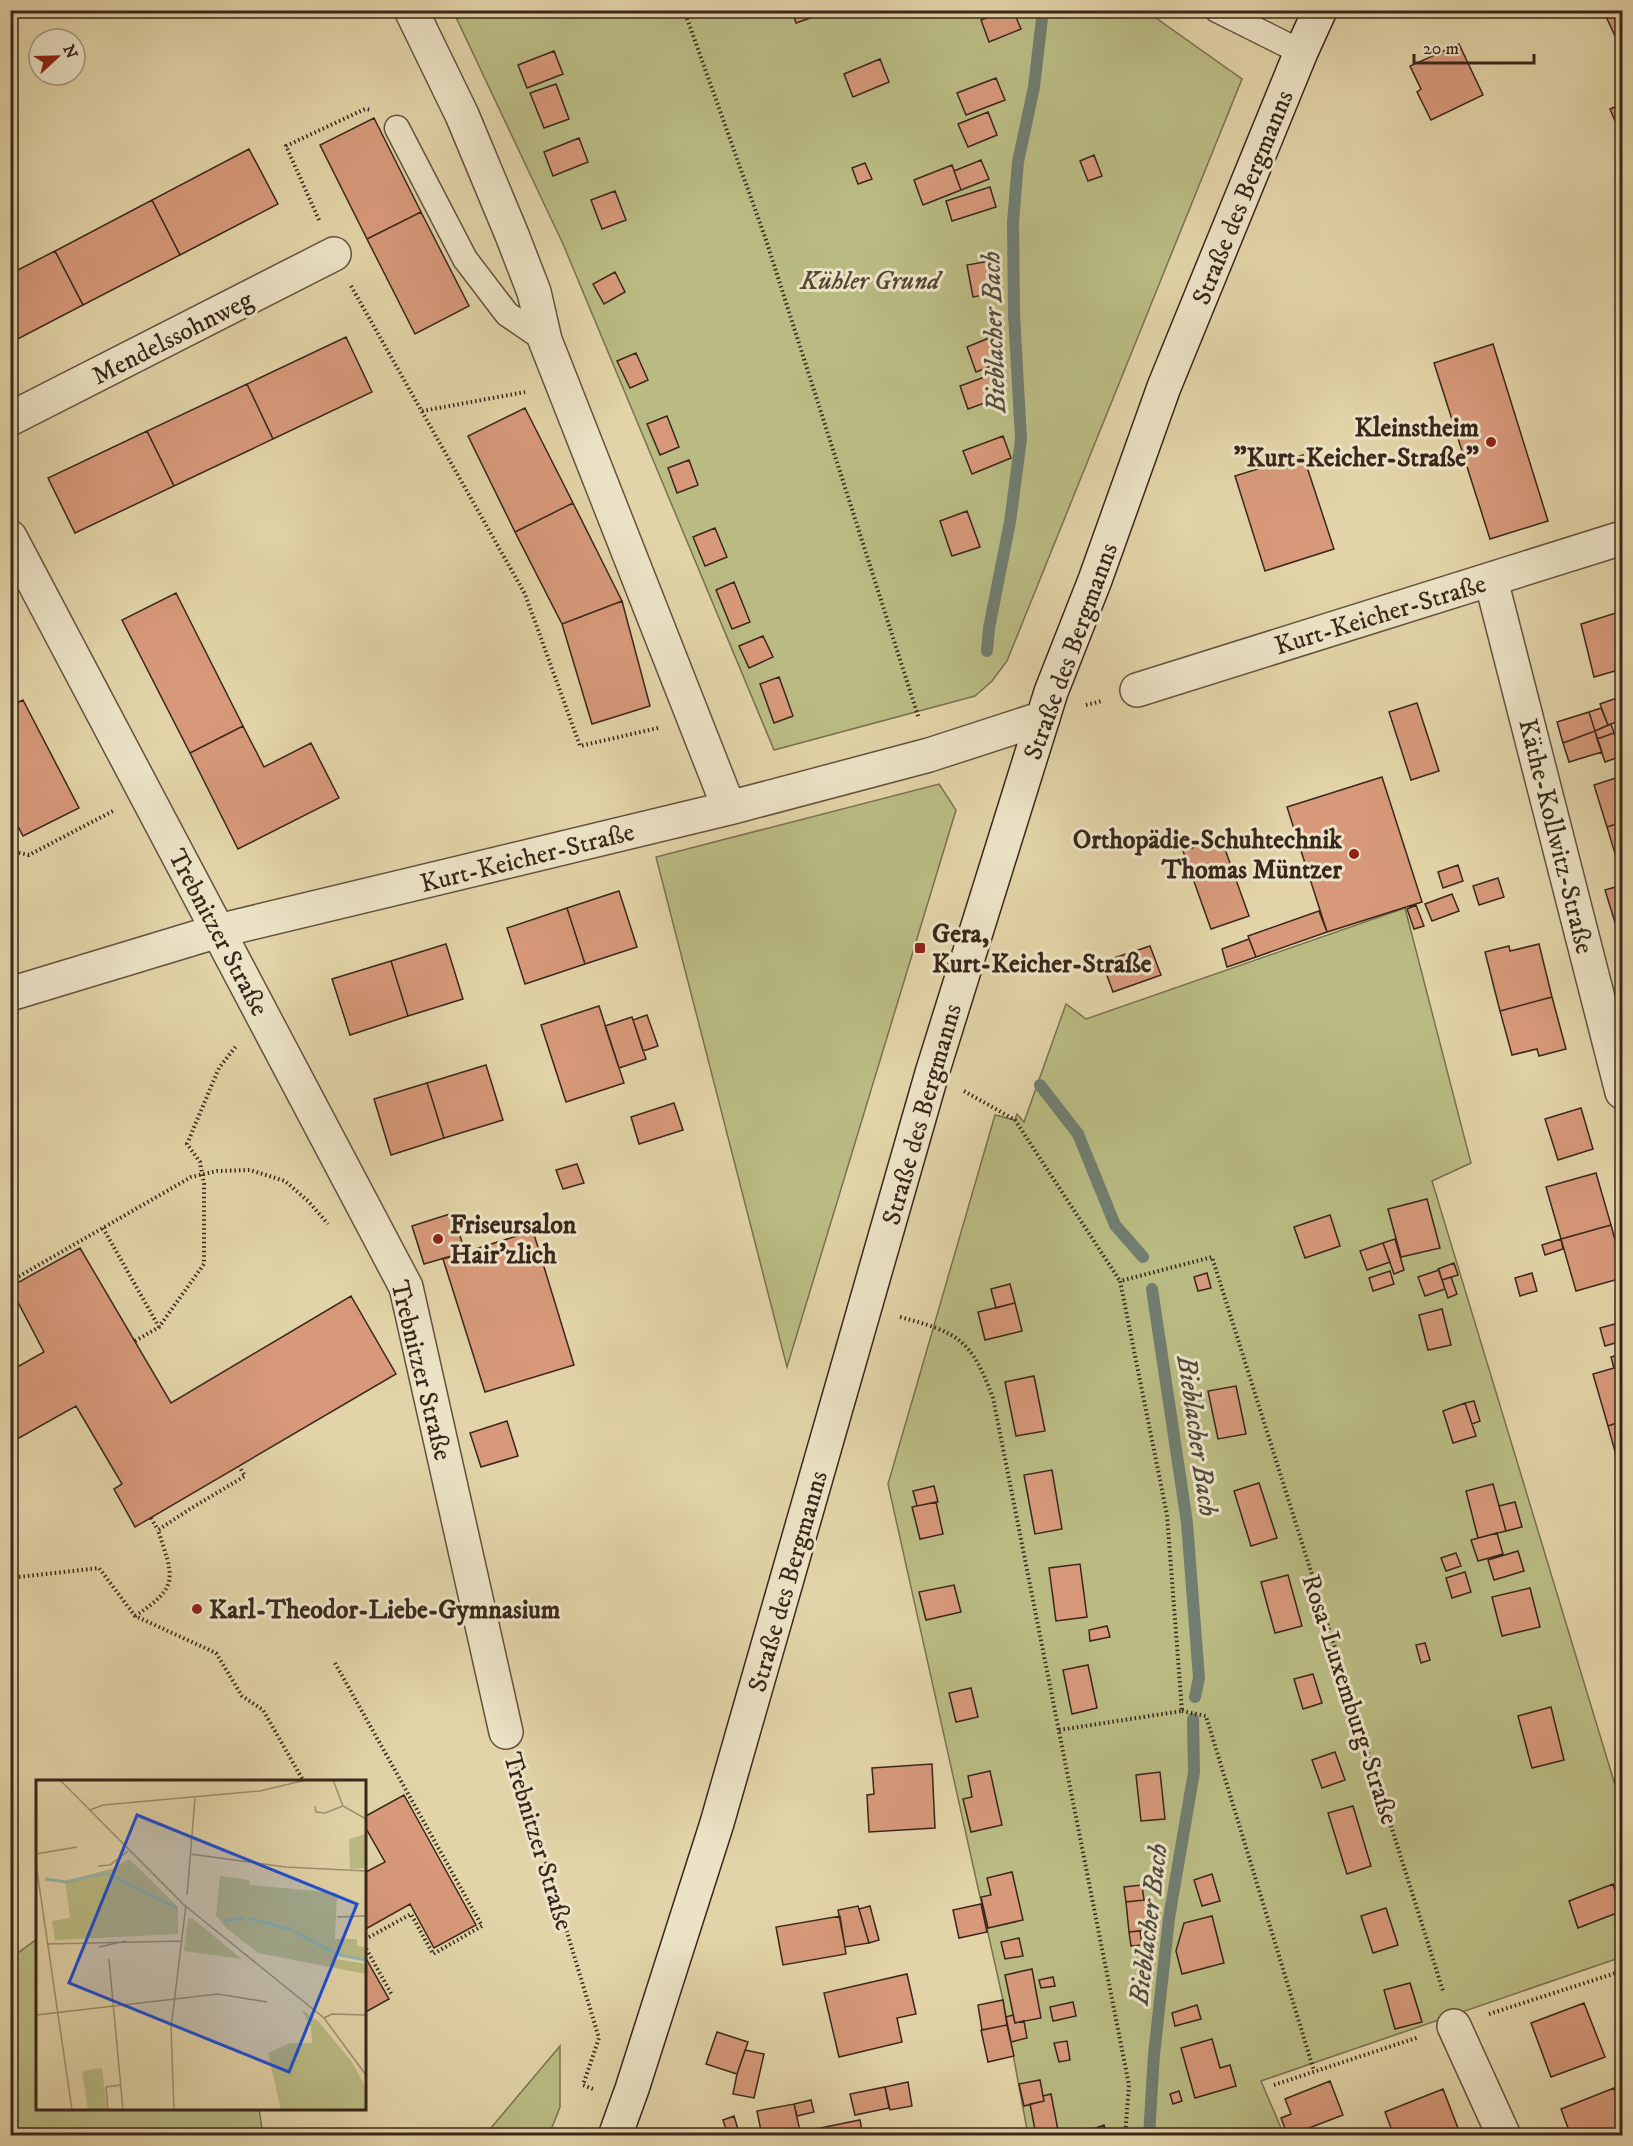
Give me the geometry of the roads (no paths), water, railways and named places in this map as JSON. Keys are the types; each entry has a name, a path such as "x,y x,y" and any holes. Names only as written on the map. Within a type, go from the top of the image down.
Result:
{"street":[{"path":"411,10 462,116 512,235 534,292 545,340 729,808"},
{"name":"Straße des Bergmanns","path":"615,2136 717,1823 932,1073 1043,718 1164,387 1320,10"},
{"name":"Mendelssohnweg","path":"10,419 334,254"},
{"name":"Trebnitzer Straße","path":"10,537 406,1287 506,1732"},
{"name":"Kurt-Keicher-Straße","path":"1137,690 1623,538"},
{"name":"Käthe-Kollwitz-Straße","path":"1491,580 1623,1092"},
{"name":"Kurt-Keicher-Straße","path":"10,994 218,931 729,808 929,755 1043,718"},
{"path":"1454,2026 1504,2136"}],"lane":[{"path":"1217,10 1301,52"},
{"path":"397,128 465,259 507,314 545,340"}],"waterway":[{"name":"Bieblacher Bach","path":"987,651 989,628 1010,522 1021,439 1014,315 1013,222 1018,162 1034,87 1043,10"},
{"name":"Bieblacher Bach","path":"1040,1085 1078,1134 1115,1225 1143,1257"},
{"name":"Bieblacher Bach","path":"1152,1289 1187,1523 1199,1678 1195,1697"},
{"name":"Bieblacher Bach","path":"1149,2136 1154,2055 1169,1918 1194,1772 1193,1719"}],"place":[{"name":"Kleinstheim \"Kurt-Keicher-Straße\"","path":"1491,442"},
{"name":"Orthopädie-Schuhtechnik Thomas Müntzer","path":"1354,854"},
{"name":"Gera, Kurt-Keicher-Straße","path":"920,948"},
{"name":"Friseursalon Hair'zlich","path":"438,1239"},
{"name":"Karl-Theodor-Liebe-Gymnasium","path":"197,1609"}],"park label":[{"name":"Kühler Grund","path":"870,280"}]}
